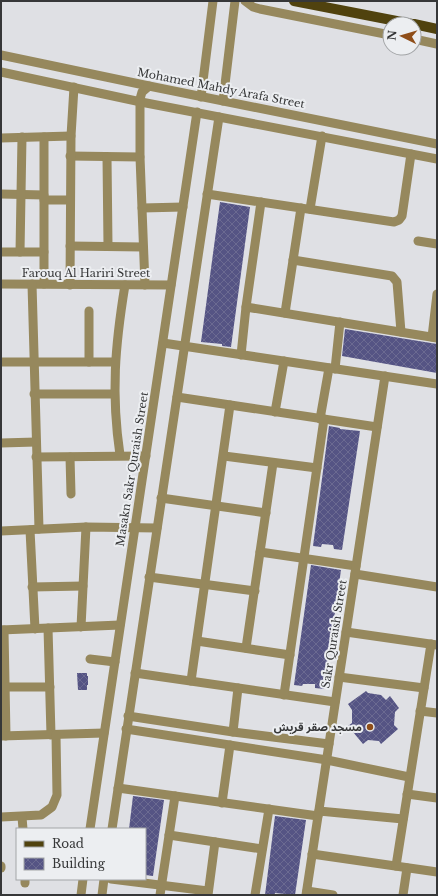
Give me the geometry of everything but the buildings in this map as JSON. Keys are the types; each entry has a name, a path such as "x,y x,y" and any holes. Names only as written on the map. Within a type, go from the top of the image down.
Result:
{"main road":[{"path":"297,1 382,18"},
{"path":"422,26 437,29"}],"street":[{"path":"201,97 214,1"},
{"path":"223,101 235,1"},
{"path":"245,1 253,7 260,9 382,33"},
{"path":"422,41 437,44"},
{"name":"Mohamed Mahdy Arafa Street","path":"1,55 437,144"},
{"path":"1,72 141,102 437,159"},
{"path":"119,97 126,92 128,81"},
{"path":"145,285 140,157 141,102 142,92 149,86"},
{"path":"70,285 70,156 74,87"},
{"name":"Masakn Sakr Quraish Street","path":"90,828 197,112"},
{"path":"112,828 219,116"},
{"path":"1,138 71,136"},
{"path":"285,314 293,260 322,136"},
{"path":"20,252 22,137"},
{"path":"44,137 44,284"},
{"path":"207,194 394,222 399,220 402,216 411,154"},
{"path":"70,156 140,157"},
{"path":"107,157 108,246"},
{"path":"1,194 21,194 70,200"},
{"path":"241,354 261,202"},
{"path":"142,208 183,207"},
{"path":"418,242 437,244"},
{"path":"70,246 143,246"},
{"path":"1,252 44,252"},
{"path":"293,260 392,276 397,282 401,332"},
{"name":"Farouq Al Hariri Street","path":"1,284 171,285"},
{"path":"32,284 36,442 32,588 35,628"},
{"path":"120,455 114,394 117,337 125,285"},
{"path":"246,307 434,337 437,294"},
{"path":"89,311 89,362"},
{"path":"284,695 317,468 322,419 340,322"},
{"path":"163,343 437,384"},
{"path":"275,412 284,361"},
{"path":"1,362 115,362"},
{"name":"Sakr Quraish Street","path":"307,893 385,376"},
{"path":"34,394 114,394"},
{"path":"177,397 377,427"},
{"path":"191,681 217,506 230,405"},
{"path":"1,443 36,442"},
{"path":"36,457 120,455 146,456"},
{"path":"224,456 317,468"},
{"path":"70,457 71,494"},
{"path":"246,648 273,462"},
{"path":"161,498 266,513"},
{"path":"1,531 86,527 157,528"},
{"path":"81,627 86,527"},
{"path":"260,552 304,559 437,587"},
{"path":"149,577 255,591"},
{"path":"32,588 83,586"},
{"path":"104,733 4,736 5,687 2,630 120,625"},
{"path":"1,817 41,815 52,807 57,795 48,628"},
{"path":"346,632 434,644 424,688 408,777 407,794 396,866"},
{"path":"197,641 290,654"},
{"path":"90,659 115,662"},
{"path":"135,673 335,702"},
{"path":"339,677 424,688"},
{"path":"5,687 50,687"},
{"path":"233,732 238,688"},
{"path":"420,711 437,713"},
{"path":"128,716 233,732 329,744"},
{"path":"126,729 327,760 408,777"},
{"path":"222,803 230,745"},
{"path":"118,788 269,809 319,814 403,819"},
{"path":"407,794 437,798"},
{"path":"160,895 175,796"},
{"path":"255,895 269,809"},
{"path":"22,817 23,828"},
{"path":"169,835 262,849"},
{"path":"120,880 162,885 208,893 215,842"},
{"path":"312,854 407,868 437,870"},
{"path":"403,895 407,868"},
{"path":"81,895 83,880"},
{"path":"102,895 104,880"},
{"path":"307,893 333,895"}],"place":[{"name":"مسجد صقر قريش","path":"370,727"}]}
